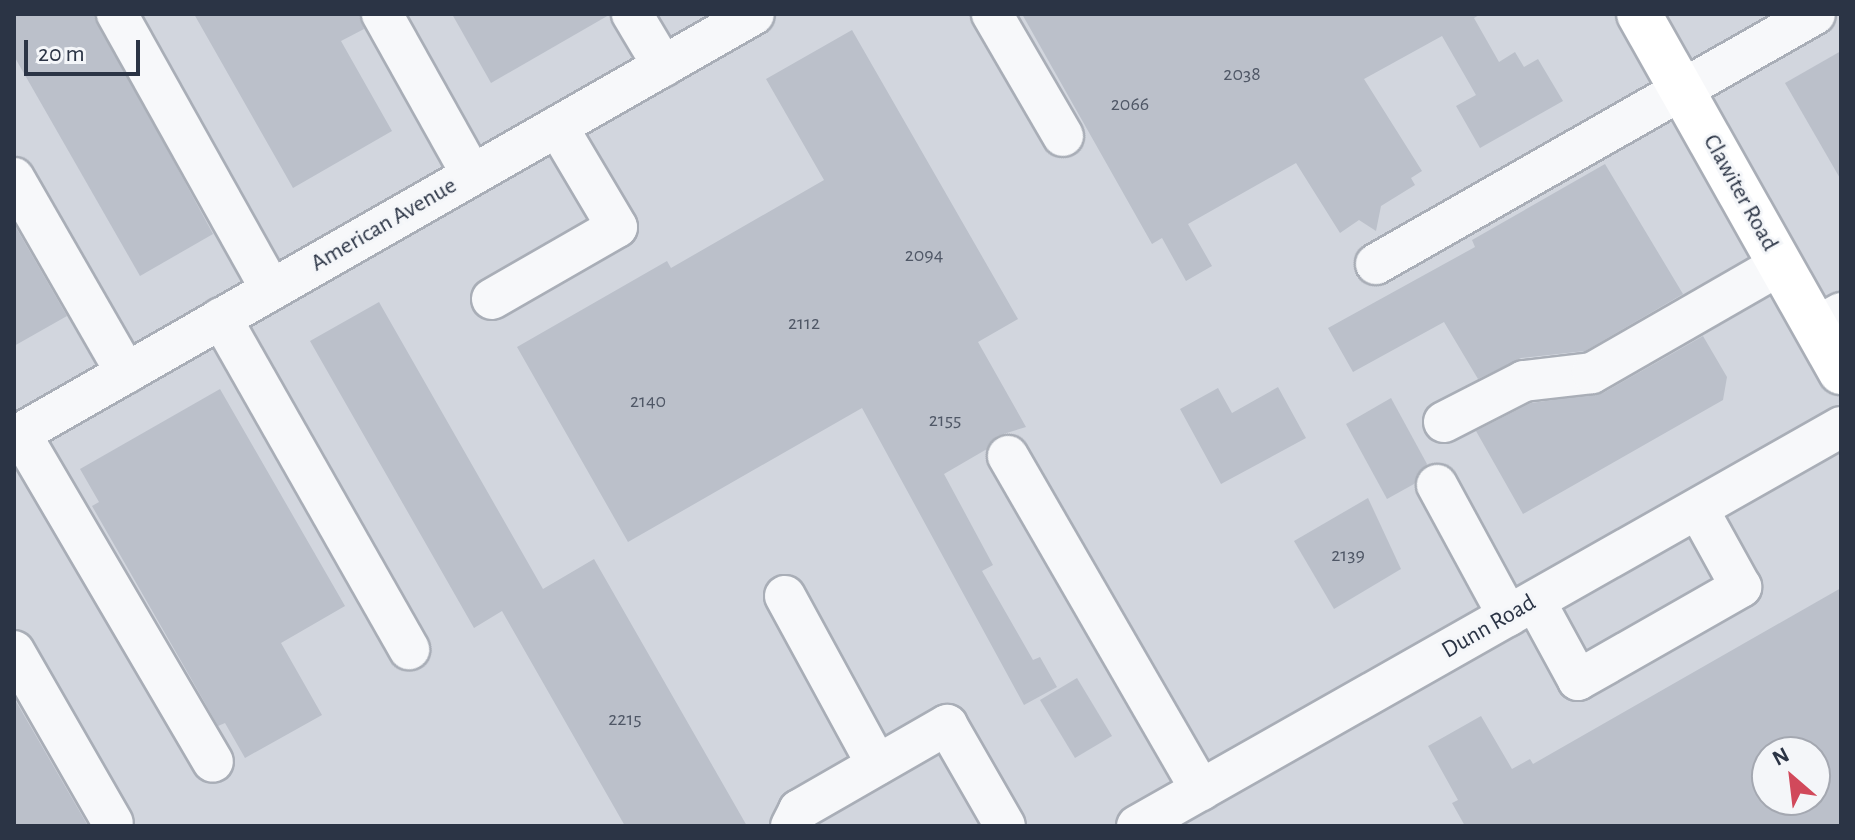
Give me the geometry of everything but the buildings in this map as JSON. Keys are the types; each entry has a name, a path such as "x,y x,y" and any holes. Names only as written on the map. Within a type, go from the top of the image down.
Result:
{"main road":[{"name":"Clawiter Road","path":"1639,14 1780,265 1828,320 1841,372"}],"street":[{"path":"117,14 271,290"},
{"path":"382,14 472,175"},
{"path":"632,14 663,66"},
{"name":"American Avenue","path":"17,435 754,14"},
{"path":"992,14 1063,136"},
{"path":"1376,264 1815,14"},
{"path":"492,299 617,227 557,126"},
{"path":"14,178 126,373"},
{"path":"1444,422 1524,381 1592,373 1780,265"},
{"path":"221,318 409,649"},
{"name":"Dunn Road","path":"1137,826 1841,427"},
{"path":"17,435 213,762"},
{"path":"1008,456 1201,790"},
{"path":"1437,485 1522,608 1578,680 1741,587 1698,509"},
{"path":"785,596 877,765"},
{"path":"14,651 113,823"},
{"path":"791,826 799,810 947,725 1005,826"}],"shaded area":[{"path":"14,14 1841,14 1841,826 14,826"}]}
